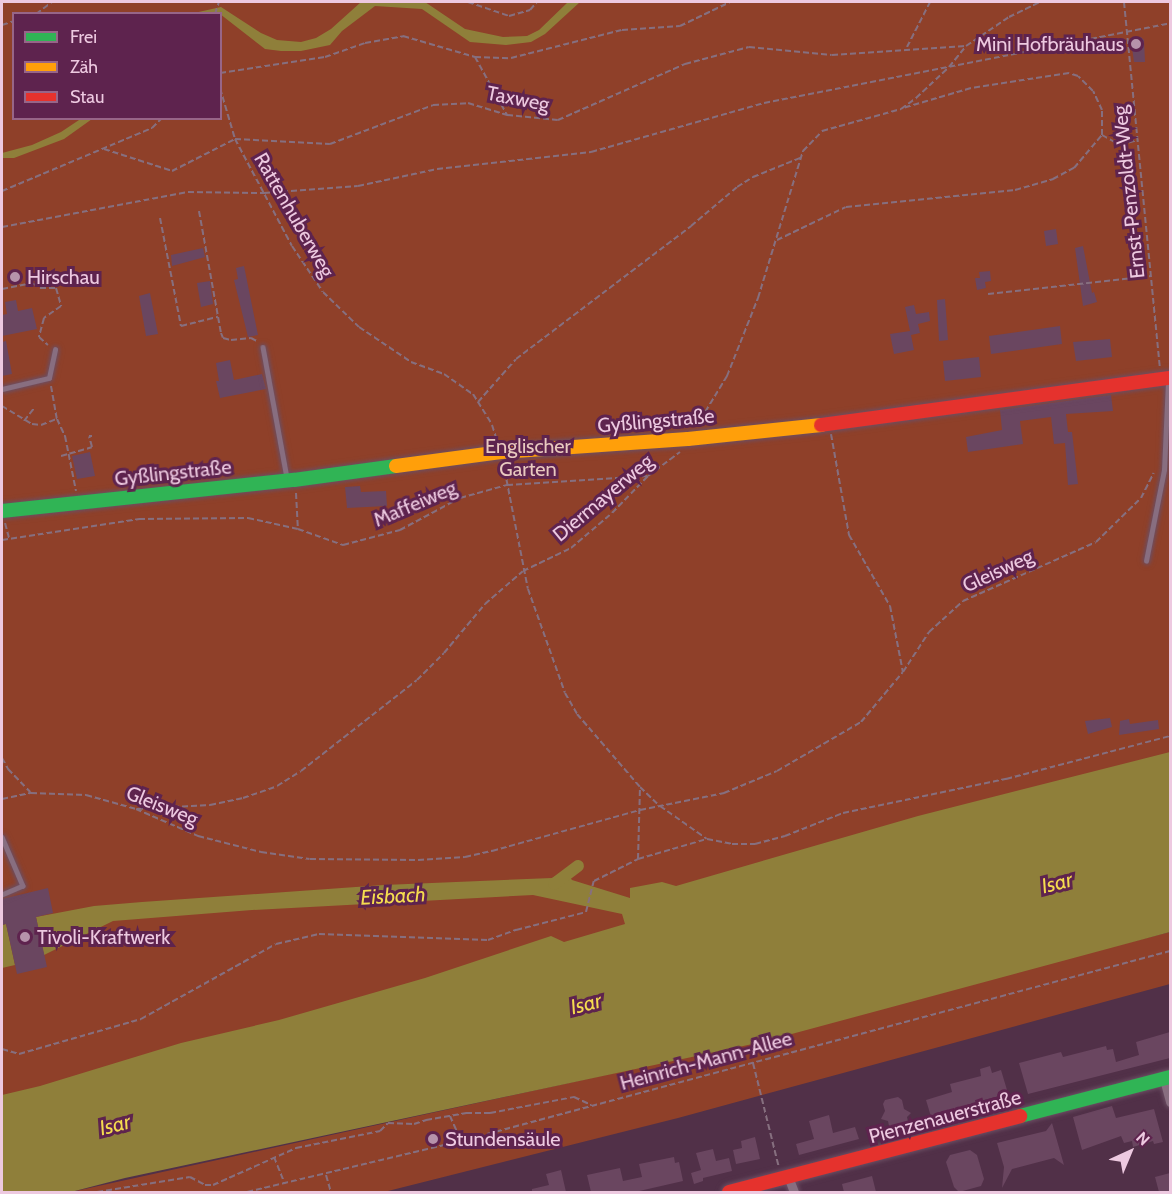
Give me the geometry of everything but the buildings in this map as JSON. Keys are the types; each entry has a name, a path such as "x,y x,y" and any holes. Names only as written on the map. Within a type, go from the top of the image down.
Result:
{"street":[{"name":"Gyßlingstraße","path":"2,509 291,480 501,452 688,439 829,424 1167,378"},
{"name":"Pienzenauerstraße","path":"729,1192 789,1179 1167,1078"},
{"path":"1167,1078 1170,1102"},
{"path":"789,1179 794,1192"}],"lane":[{"path":"263,347 291,480"},
{"path":"2,389 49,378 55,350"},
{"path":"1146,561 1164,470 1167,378"},
{"path":"2,837 23,886 2,895"}],"path":[{"path":"39,12 52,2"},
{"path":"468,2 509,16 530,10 537,2"},
{"path":"222,73 325,57 365,44 403,36 475,57 512,58 622,30 680,26 730,2"},
{"path":"906,48 930,2"},
{"path":"966,46 1010,17 1040,2"},
{"name":"Ernst-Penzoldt-Weg","path":"1124,2 1151,276 1167,378"},
{"path":"2,227 188,192 264,193 358,186 437,168 591,152 764,103 1170,23"},
{"name":"Taxweg","path":"104,148 172,171 235,140 330,144 433,105 468,103 507,115 558,120 685,64 749,47 832,55 906,48 966,46"},
{"name":"Diermayerweg","path":"136,809 210,805 243,798 277,786 301,771 417,680 444,653 485,604 524,571 571,548 612,513 648,476 681,451 727,375 758,298 802,151 822,131 901,109 949,67 966,46"},
{"path":"475,57 507,115"},
{"path":"775,241 846,207 1015,190 1053,179 1074,168 1102,135 1102,110 1093,92 1078,76 1069,73 971,88 901,109"},
{"name":"Rattenhuberweg","path":"222,95 235,140 292,246 323,292 359,327 411,362 444,374 473,394 492,425 501,452 507,484"},
{"path":"2,191 46,170 152,128 160,120"},
{"path":"1102,135 1120,145 1138,140"},
{"path":"478,402 516,359 691,226 737,188 753,177 800,158"},
{"path":"199,211 223,338 231,340 251,338 256,340 259,348 263,347"},
{"path":"160,218 181,326 218,317"},
{"path":"988,294 1151,276"},
{"path":"2,289 32,283 39,288 56,288 61,306 44,318 39,337 55,350"},
{"path":"49,378 78,502"},
{"path":"2,406 24,421 41,425 57,418"},
{"path":"24,421 35,407"},
{"path":"829,424 849,535 890,606 903,672"},
{"path":"61,456 68,452 92,447 89,436 92,436"},
{"name":"Gleisweg","path":"2,799 32,793 86,795 136,809 174,827 234,846 310,859 418,860 465,857 640,810 724,793 777,771 861,722 903,672 928,632 963,601 1096,542 1141,498 1156,469"},
{"name":"Maffeiweg","path":"2,540 139,519 248,518 298,529 343,545 400,530 460,498 507,484 648,476"},
{"path":"291,480 298,529"},
{"path":"507,484 524,571 565,693 577,714 640,787 660,806 707,839 732,844 755,844 785,836 843,813 1006,779 1170,736"},
{"path":"2,509 9,538"},
{"path":"2,758 8,769 32,793"},
{"path":"638,860 640,787"},
{"path":"2,1050 20,1054 141,1019 276,944 319,934 488,940 586,912 594,881 638,860 707,839"},
{"name":"Heinrich-Mann-Allee","path":"247,1192 461,1140 1170,951"},
{"path":"753,1063 779,1170 789,1179"},
{"path":"97,1192 190,1178 205,1185 213,1185 296,1148 380,1131 388,1122 414,1124 450,1116 490,1113 574,1097 591,1105"},
{"path":"450,1116 461,1140"},
{"path":"274,1157 285,1184"},
{"path":"326,1174 331,1192"}],"green space":[{"name":"Englischer Garten","path":"2,2 1170,2 1170,762 627,929 2,1101"},
{"path":"1170,932 1170,984 678,1118 384,1192 71,1192 614,1073"}],"water":[{"path":"361,2 425,2 465,29 503,37 527,36 539,30 568,2 580,2 545,34 531,42 506,45 470,42 422,9 375,6 342,31 330,45 301,51 265,49 222,16 222,12 198,12 221,7 261,33 277,40 301,42 316,38 331,29"},
{"path":"79,120 91,120 64,139 14,158 2,158 2,153 32,145 61,132"},
{"path":"1170,752 1170,932 762,1042 125,1178 71,1192 2,1192 2,1095 40,1086 181,1043 279,1020 425,978 551,936 564,942 625,924 622,914 533,895 252,910 113,921 44,955 36,917 94,906 384,885 552,878 565,871 572,880 630,898 630,888 662,882 676,886 918,816"},
{"path":"6,924 15,965 2,968 2,925"}],"waterway":[{"path":"554,884 578,866"}],"traffic: fast":[{"path":"2,511 294,480 396,466"},
{"path":"1020,1116 1170,1077"}],"traffic: slow":[{"path":"396,466 501,452 688,439 821,425"}],"traffic: jam":[{"path":"821,425 1170,378"},
{"path":"729,1192 1020,1116"}],"place":[{"name":"Mini Hofbräuhaus","path":"1136,44"},
{"name":"Hirschau","path":"15,277"},
{"name":"Tivoli-Kraftwerk","path":"25,937"},
{"name":"Stundensäule","path":"433,1139"}],"water label":[{"name":"Isar","path":"1057,883"},
{"name":"Eisbach","path":"393,896"},
{"name":"Isar","path":"586,1004"},
{"name":"Isar","path":"115,1125"}]}
